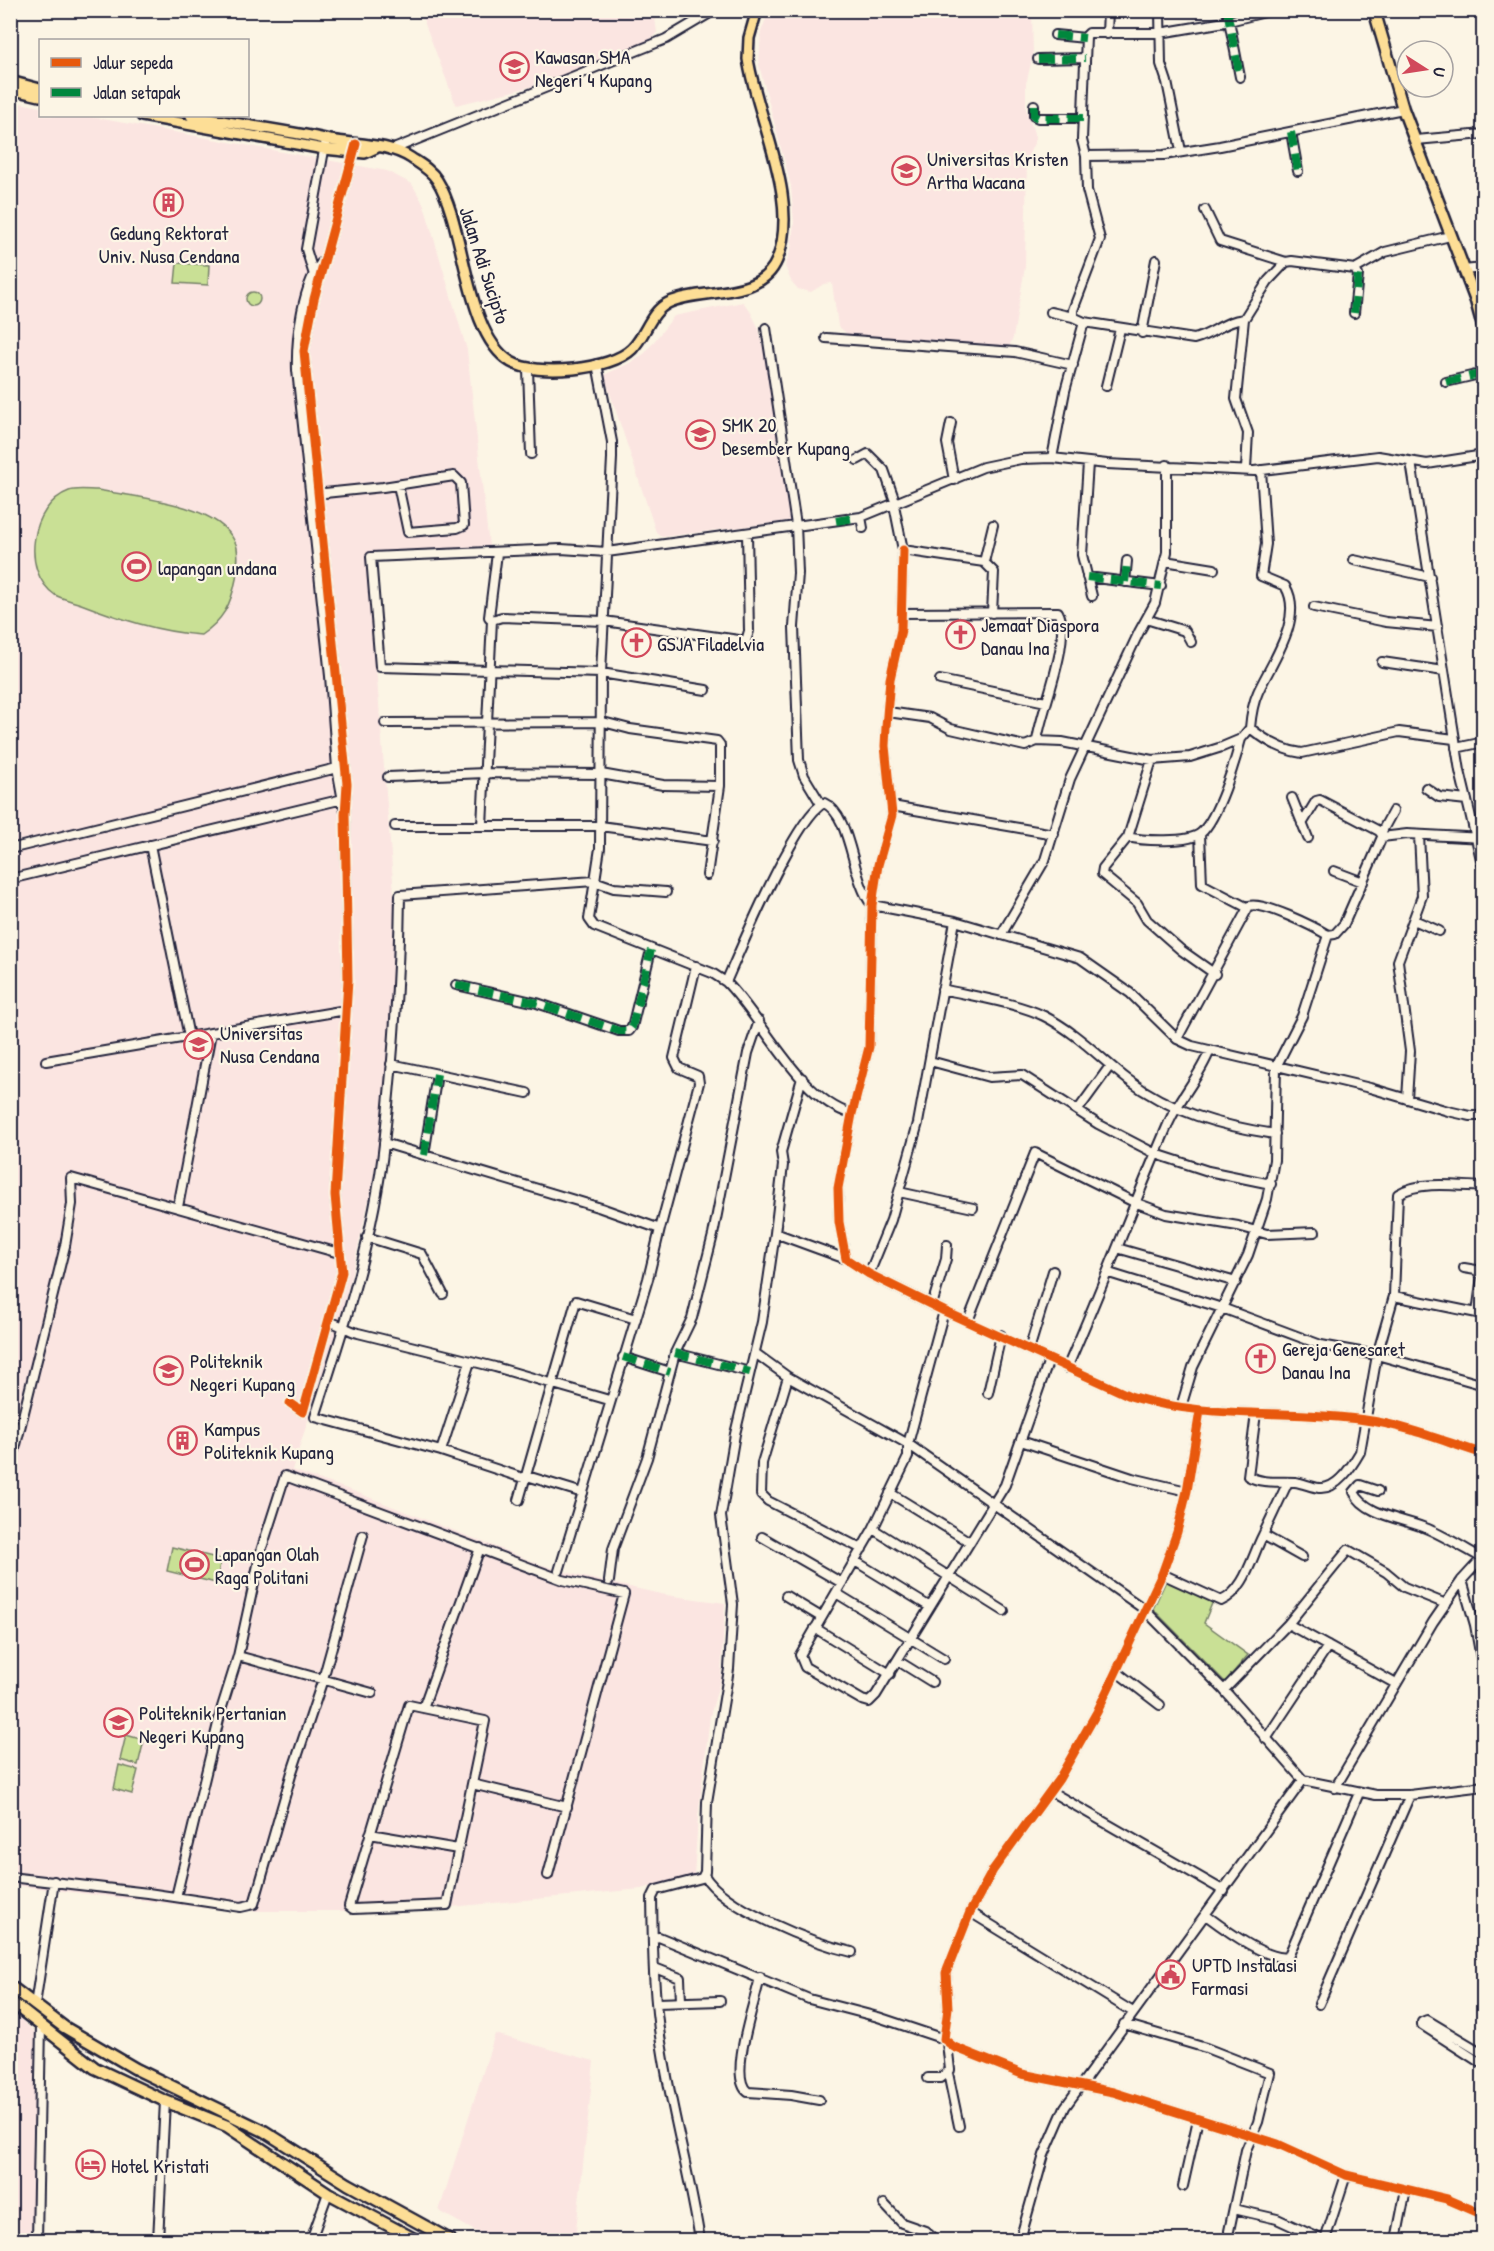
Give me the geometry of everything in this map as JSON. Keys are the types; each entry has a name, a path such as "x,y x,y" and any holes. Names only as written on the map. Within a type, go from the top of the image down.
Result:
{"highway":[{"path":"1374,10 1403,109 1484,330"},
{"path":"10,1986 64,2027 106,2052 264,2131 348,2184 450,2241"},
{"path":"10,2001 95,2068 165,2101 227,2126 328,2193 416,2241"},
{"path":"95,2068 106,2052"}],"main road":[{"name":"Jalan Adi Sucipto","path":"148,117 355,148 365,153 379,147 409,157 436,179 455,228 477,307 493,346 510,361 528,369 554,370 612,362 633,348 654,316 666,304 684,297 756,282 771,269 777,259 782,239 782,191 748,59 749,38 757,10"},
{"path":"10,81 39,89"},
{"path":"10,89 39,96"},
{"name":"Jalan Adi Sucipto","path":"196,117 325,144"}],"street":[{"path":"392,150 666,39 715,10"},
{"path":"1107,34 1108,10"},
{"path":"1160,10 1161,64 1167,82 1180,151"},
{"path":"1227,10 1240,77"},
{"path":"1073,317 1073,310 1100,239 1087,190 1086,156 1082,140 1085,38 1089,33 1160,33 1228,22 1273,10"},
{"path":"1055,35 1085,38"},
{"path":"1038,59 1085,58"},
{"path":"1034,105 1034,116 1038,118 1083,118"},
{"path":"1086,156 1164,155 1403,109"},
{"path":"1290,132 1298,171"},
{"path":"1416,140 1484,134"},
{"path":"314,275 306,249 325,144"},
{"path":"310,299 327,256 355,148"},
{"path":"1206,210 1220,241 1286,262 1355,269 1385,252 1450,236"},
{"path":"290,1403 303,1412 341,1279 335,1195 346,1010 345,814 301,370 314,275 327,256"},
{"path":"1246,469 1248,433 1236,399 1244,319 1268,281 1286,262"},
{"path":"1142,333 1157,266"},
{"path":"1463,270 1484,268"},
{"path":"1354,313 1358,275 1355,269"},
{"path":"1051,312 1084,322 1120,329 1194,339 1203,337 1226,322 1244,319"},
{"path":"1052,458 1084,322"},
{"path":"766,328 796,525 798,573 794,627 799,760 804,776 821,804"},
{"path":"1106,386 1120,329"},
{"path":"826,338 1015,352 1073,365"},
{"path":"597,364 612,442 601,673 603,722 600,826 588,915 591,924 651,950 696,966 726,982 802,1078 825,1101 838,1110 852,1114"},
{"path":"528,369 531,454"},
{"path":"1446,382 1484,373"},
{"path":"951,423 946,443 954,480"},
{"path":"846,1259 839,1222 838,1188 868,1047 872,905 878,865 892,815 885,746 890,679 902,612 903,550 895,505 880,466 868,454 857,460"},
{"path":"706,690 601,673 380,667 370,559 373,556 561,549 607,552 861,517 983,467 1012,460 1052,458 1088,463 1261,470 1378,456 1427,464 1484,455"},
{"path":"1411,462 1454,739 1467,800 1480,838 1484,872"},
{"path":"1088,463 1082,544 1092,596"},
{"path":"1001,935 1045,860 1070,779 1161,586 1166,561 1167,465"},
{"path":"1128,837 1157,840 1188,838 1200,834 1209,823 1227,782 1241,739 1250,728 1257,694 1288,628 1291,612 1286,586 1262,576 1266,544 1261,470"},
{"path":"315,494 457,477 461,483 464,525 457,528 408,532 398,485"},
{"path":"861,517 863,528"},
{"path":"984,562 993,525"},
{"path":"492,620 502,616 604,621 746,641 748,631 747,533"},
{"path":"903,550 984,562 991,566 994,572 993,613"},
{"path":"482,826 492,620 489,617 497,553"},
{"path":"1353,560 1430,577"},
{"path":"1125,582 1127,561"},
{"path":"1166,561 1214,569"},
{"path":"1087,577 1161,586"},
{"path":"1314,606 1386,622 1438,627"},
{"path":"902,612 993,613 1055,610 1059,614 1059,661 1037,741"},
{"path":"1146,619 1185,631 1191,642"},
{"path":"331,655 337,768 344,799"},
{"path":"1382,662 1444,671"},
{"path":"940,680 1046,702"},
{"path":"888,712 930,718 951,729 1025,746 1037,741 1087,746 1152,760 1190,757 1241,739"},
{"path":"385,723 603,722 630,729 717,741 720,745 720,786 707,875"},
{"path":"1250,728 1264,739 1302,753 1399,732 1454,739"},
{"path":"1456,748 1484,742"},
{"path":"1152,760 1128,837 1102,868 1103,876 1137,903 1148,920 1181,950 1215,974"},
{"path":"10,849 337,768"},
{"path":"388,777 485,773 601,774 663,785 720,786"},
{"path":"1426,788 1439,797 1467,800"},
{"path":"1292,798 1308,838"},
{"path":"10,879 344,799"},
{"path":"1302,824 1316,801 1320,800 1382,834 1480,838"},
{"path":"821,804 827,804 838,813 851,859 872,905"},
{"path":"726,982 766,892 804,826 821,804"},
{"path":"892,806 1054,834"},
{"path":"1177,1039 1215,974 1248,908 1254,904 1328,935 1335,934 1344,924 1393,811"},
{"path":"395,826 600,826 713,841"},
{"path":"1200,834 1202,884 1248,908"},
{"path":"1407,1099 1410,1052 1398,961 1414,920 1423,888 1419,835"},
{"path":"150,845 189,1037"},
{"path":"1334,871 1362,882"},
{"path":"583,1493 315,1417 345,1326 367,1237 384,1143 391,1064 400,895 594,881 614,888 666,892"},
{"path":"872,905 955,921 1080,958 1130,993 1177,1039 1276,1068 1470,1116 1484,1116"},
{"path":"1414,920 1439,931"},
{"path":"869,1274 899,1192 918,1123 955,921"},
{"path":"1181,1407 1193,1367 1236,1281 1257,1230 1271,1184 1275,1134 1276,1068 1302,1016 1328,935"},
{"path":"456,985 537,1003 619,1031 628,1031 632,1027 651,950"},
{"path":"559,1571 609,1400 636,1318 699,1083 698,1076 679,1068 674,1058 696,966"},
{"path":"942,989 1041,1014 1073,1033 1110,1066 1144,1091 1175,1109 1228,1125 1275,1134"},
{"path":"46,1061 346,1010"},
{"path":"609,1581 613,1549 647,1458 675,1353 692,1318 713,1235 748,1053 759,1021"},
{"path":"178,1207 211,1033"},
{"path":"1067,1368 1110,1273 1134,1202 1175,1109 1204,1065 1210,1050"},
{"path":"930,1061 989,1077 1019,1074 1156,1154 1208,1171 1271,1184"},
{"path":"391,1064 527,1092"},
{"path":"1078,1110 1110,1066"},
{"path":"424,1155 437,1074"},
{"path":"802,1078 781,1152 782,1174 775,1233 755,1353 735,1434 722,1516 733,1605 729,1669 706,1802 704,1875 711,1887 728,1901 778,1925 852,1953"},
{"path":"384,1143 601,1208 660,1229"},
{"path":"968,1322 1035,1153 1134,1202 1183,1218 1257,1230 1267,1234 1315,1232"},
{"path":"10,1468 65,1246 72,1204 71,1178 339,1253"},
{"path":"1256,1413 1246,1474 1261,1480 1320,1488 1336,1482 1357,1457 1367,1420 1377,1355 1395,1296 1398,1194 1424,1188 1484,1187"},
{"path":"899,1192 973,1208"},
{"path":"775,1233 846,1259 869,1274 944,1311 1001,1335 1049,1360 1130,1396 1200,1411 1367,1420 1484,1454"},
{"path":"367,1237 422,1254 443,1294"},
{"path":"932,1305 946,1259 947,1245"},
{"path":"1117,1248 1236,1281"},
{"path":"1395,1296 1480,1314 1482,1276 1476,1270 1464,1268"},
{"path":"1029,1350 1053,1271"},
{"path":"1110,1273 1222,1308 1321,1345 1377,1355 1484,1385"},
{"path":"519,1500 576,1301 636,1318"},
{"path":"944,1311 908,1444 908,1457 862,1549 801,1651 800,1658 805,1667 866,1702 876,1695 890,1674 1012,1469 1049,1360"},
{"path":"329,1322 345,1326 357,1333 554,1383 609,1400"},
{"path":"988,1393 1001,1335"},
{"path":"675,1353 750,1372"},
{"path":"755,1353 788,1377 908,1444 1144,1609 1224,1690 1304,1780 1359,1793 1410,1795 1484,1786"},
{"path":"623,1357 670,1372"},
{"path":"441,1451 470,1362"},
{"path":"788,1377 762,1463 761,1494 768,1501 862,1549"},
{"path":"959,2126 948,2073 946,2041 948,2008 946,1973 950,1958 970,1912 993,1870 1050,1791 1097,1712 1162,1574 1177,1532 1187,1491 1200,1411"},
{"path":"1021,1441 1132,1478 1187,1491"},
{"path":"176,1897 222,1707 238,1656 261,1551 285,1476 563,1580 624,1594 548,1875"},
{"path":"1162,1574 1221,1601 1229,1597 1245,1576 1288,1482"},
{"path":"1335,1788 1446,1604 1462,1580 1483,1557 1409,1520 1378,1511 1357,1498 1354,1492 1359,1485 1378,1491"},
{"path":"890,1493 970,1542"},
{"path":"873,1529 1004,1611"},
{"path":"10,1877 176,1897 241,1908 254,1905 292,1773 323,1679 363,1535"},
{"path":"1263,1535 1302,1557"},
{"path":"762,1537 842,1583"},
{"path":"423,1708 480,1548"},
{"path":"1224,1690 1288,1624 1351,1550 1404,1587 1446,1604"},
{"path":"855,1561 930,1607"},
{"path":"1462,1580 1475,1625 1483,1673"},
{"path":"836,1593 944,1659"},
{"path":"786,1596 821,1617"},
{"path":"1288,1624 1396,1684"},
{"path":"815,1628 890,1674"},
{"path":"1266,1739 1328,1646"},
{"path":"238,1656 372,1693"},
{"path":"898,1660 932,1682"},
{"path":"1117,1672 1160,1705"},
{"path":"409,1705 423,1708 485,1721 447,1905 353,1909 350,1906 369,1834 409,1705"},
{"path":"1020,2241 1052,2134 1080,2084 1207,1916 1304,1780"},
{"path":"472,1784 567,1807"},
{"path":"1050,1791 1224,1891"},
{"path":"1207,1916 1250,1944 1276,1956 1288,1957 1359,1793"},
{"path":"1319,2004 1410,1795"},
{"path":"369,1834 458,1849"},
{"path":"700,2241 689,2173 662,2050 655,1968 654,1893 694,1881 704,1875"},
{"path":"35,2005 54,1881"},
{"path":"970,1912 1133,2012"},
{"path":"654,1938 659,1937 809,1999 878,2017 946,2041 1022,2074 1080,2084 1278,2144 1346,2175 1447,2199 1484,2215"},
{"path":"655,1968 680,1978 681,2001"},
{"path":"760,1977 740,2059 739,2076 743,2089 748,2092 791,2095 819,2100"},
{"path":"657,2003 720,2001"},
{"path":"1484,2054 1427,2020 1422,2022 1422,2025 1484,2065"},
{"path":"1124,2024 1206,2048 1270,2073 1258,2122 1251,2136 1229,2231"},
{"path":"37,2241 41,2025"},
{"path":"928,2078 940,2078 948,2073"},
{"path":"158,2241 165,2101"},
{"path":"1183,2186 1198,2120"},
{"path":"1234,2208 1277,2220 1324,2241 1346,2175"},
{"path":"1396,2241 1406,2189"},
{"path":"311,2241 328,2193"},
{"path":"884,2204 902,2223 925,2231 935,2241"}],"shaded area":[{"name":"Kawasan SMA Negeri 4 Kupang","path":"420,11 654,11 657,33 642,47 530,87 456,105"},
{"name":"Universitas Kristen Artha Wacana","path":"769,11 1032,11 1033,55 1026,84 1026,109 1036,139 1027,158 1025,267 1013,338 1008,349 853,339 838,326 832,283 824,284 811,292 798,289 791,281 785,266 791,249 794,223 791,186 759,65 761,32"},
{"name":"Universitas Nusa Cendana","path":"10,101 39,107 39,117 91,117 387,171 412,184 424,205 467,350 489,546 367,553 394,893 394,968 383,1120 371,1191 342,1315 292,1470 353,1491 539,1564 584,1577 666,1595 725,1603 721,1677 710,1716 698,1817 694,1876 641,1889 419,1910 362,1911 232,1911 11,1885"},
{"name":"SMK 20 Desember Kupang","path":"743,302 759,329 773,395 790,519 789,521 662,537 656,532 604,375 645,353 674,316"},
{"path":"11,2011 36,2033 33,2240 11,2240"},
{"path":"495,2034 594,2061 575,2240 491,2240 439,2211"}],"green space":[{"path":"177,263 209,265 208,285 175,283"},
{"path":"253,292 258,294 260,299 258,304 253,306 248,304 246,299 248,294"},
{"name":"lapangan undana","path":"97,490 153,499 194,510 211,518 226,529 237,546 236,579 232,597 215,624 201,635 140,624 55,595 44,584 37,571 34,555 39,524 46,510 56,499 69,491"},
{"name":"Lapangan Olah Raga Politani","path":"172,1547 221,1559 216,1583 167,1571"},
{"path":"1167,1579 1213,1601 1204,1623 1248,1655 1225,1682 1153,1609"},
{"path":"126,1735 144,1740 138,1765 120,1760"},
{"path":"119,1765 138,1770 132,1794 114,1789"}],"marked path":[{"path":"1227,10 1240,77"},
{"path":"1055,35 1085,38"},
{"path":"1038,59 1085,58"},
{"path":"1034,105 1034,116 1038,118 1083,118"},
{"path":"1291,132 1298,171"},
{"path":"1354,313 1358,275 1355,269"},
{"path":"1446,382 1484,373"},
{"path":"836,521 854,518"},
{"path":"1125,582 1127,561"},
{"path":"1087,577 1161,586"},
{"path":"456,985 537,1003 619,1031 629,1031 632,1027 651,950"},
{"path":"424,1155 437,1074"},
{"path":"675,1353 750,1372"},
{"path":"623,1357 670,1372"}],"cycle path":[{"path":"290,1403 303,1412 342,1272 335,1195 348,980 345,814 347,784 304,351 314,299 356,144"},
{"path":"903,550 901,630 890,679 885,746 892,815 878,865 872,905 869,1047 852,1114 838,1188 839,1222 846,1259 869,1274 944,1311 1130,1396 1188,1408 1380,1422 1484,1454"},
{"path":"1200,1411 1187,1491 1177,1532 1162,1574 1097,1712 1059,1779 993,1870 970,1912 946,1973 948,2008 944,2039 954,2047 1022,2074 1113,2092 1278,2144 1346,2175 1447,2199 1484,2215"}],"place":[{"name":"Kawasan SMA Negeri 4 Kupang","path":"514,67"},
{"name":"Universitas Kristen Artha Wacana","path":"906,170"},
{"name":"Gedung Rektorat Univ. Nusa Cendana","path":"169,202"},
{"name":"SMK 20 Desember Kupang","path":"701,435"},
{"name":"lapangan undana","path":"137,567"},
{"name":"Jemaat Diaspora Danau Ina","path":"960,635"},
{"name":"GSJA Filadelvia","path":"636,643"},
{"name":"Universitas Nusa Cendana","path":"199,1044"},
{"name":"Gereja Genesaret Danau Ina","path":"1261,1359"},
{"name":"Politeknik Negeri Kupang","path":"169,1371"},
{"name":"Kampus Politeknik Kupang","path":"183,1440"},
{"name":"Lapangan Olah Raga Politani","path":"194,1565"},
{"name":"Politeknik Pertanian Negeri Kupang","path":"118,1723"},
{"name":"UPTD Instalasi Farmasi","path":"1171,1975"},
{"name":"Hotel Kristati","path":"90,2165"}]}
